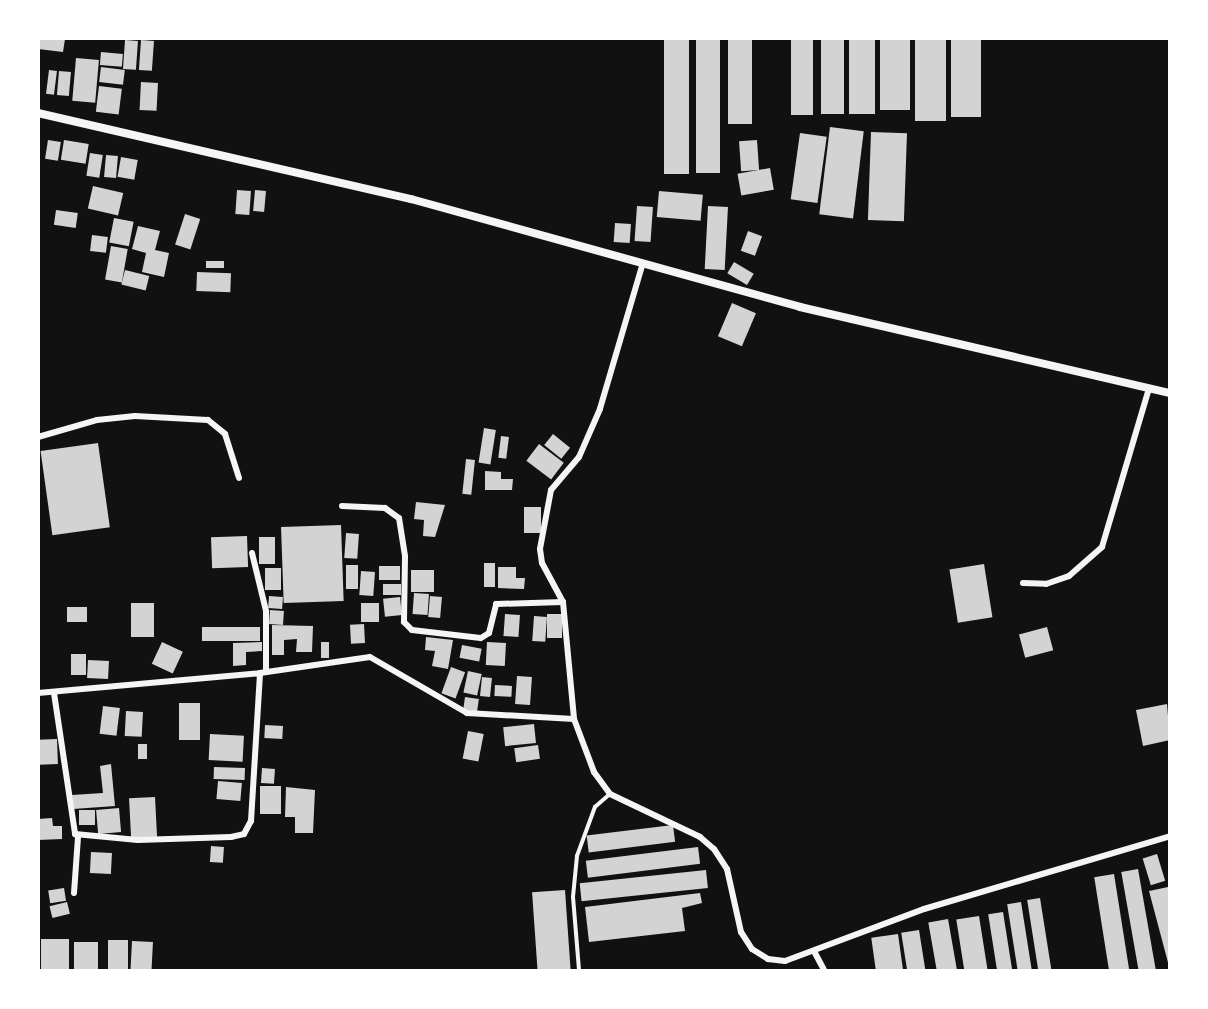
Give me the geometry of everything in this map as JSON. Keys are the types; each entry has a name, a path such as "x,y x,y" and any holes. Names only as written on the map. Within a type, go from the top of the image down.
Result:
{"street":[{"path":"38,113 411,199 642,266 1170,393"},
{"path":"642,266 600,409 579,457 557,480 548,501 540,549 546,576 563,602 574,719 594,772 610,794 700,837 714,849 727,869 741,932 752,949 768,959 785,961 815,953 924,909 1170,835"},
{"path":"1023,583 1046,584 1069,576 1102,547 1149,388"},
{"path":"38,437 97,420 135,416 208,420 225,434 240,478"},
{"path":"342,506 385,508 399,518 405,558 404,622 412,631 481,638 489,633 496,604 563,602"},
{"path":"78,837 138,840 244,834 251,821 257,764 266,611 252,553"},
{"path":"38,693 263,672 370,657 455,709 497,717 574,719"},
{"path":"54,693 70,819 78,837 74,893"},
{"path":"815,953 824,971"}],"lane":[{"path":"579,971 573,897 577,856 595,807 610,794"}],"building":[{"path":"38,38 65,39 63,52 38,49"},
{"path":"664,38 689,38 689,174 664,174"},
{"path":"696,38 720,38 720,173 696,173"},
{"path":"728,38 752,38 752,124 728,124"},
{"path":"791,38 813,38 813,115 791,115"},
{"path":"821,38 844,38 844,114 821,114"},
{"path":"849,38 875,38 875,114 849,114"},
{"path":"880,38 910,38 910,110 880,110"},
{"path":"915,38 946,38 946,121 915,121"},
{"path":"951,38 981,38 981,117 951,117"},
{"path":"125,40 138,41 136,70 123,69"},
{"path":"141,40 154,41 152,71 139,70"},
{"path":"101,52 123,54 122,67 100,65"},
{"path":"76,58 99,60 95,103 72,101"},
{"path":"101,67 125,70 123,85 99,82"},
{"path":"49,70 57,71 54,95 46,94"},
{"path":"59,71 71,72 69,96 57,95"},
{"path":"141,82 158,83 157,111 140,110"},
{"path":"99,86 122,89 119,115 96,112"},
{"path":"830,127 864,131 853,218 819,214"},
{"path":"871,132 907,133 904,221 868,220"},
{"path":"800,133 827,137 817,203 791,199"},
{"path":"48,140 61,142 58,161 45,159"},
{"path":"64,140 89,144 86,164 61,160"},
{"path":"757,140 759,170 741,171 739,141"},
{"path":"90,153 103,155 99,178 86,176"},
{"path":"106,155 118,156 116,178 104,177"},
{"path":"121,157 138,160 134,180 118,177"},
{"path":"770,168 774,190 741,195 738,174"},
{"path":"93,186 123,193 118,215 88,208"},
{"path":"237,190 251,191 249,215 235,214"},
{"path":"255,190 266,191 264,212 253,211"},
{"path":"659,191 703,195 701,221 657,217"},
{"path":"637,206 653,207 651,242 635,241"},
{"path":"708,206 728,207 725,270 705,269"},
{"path":"56,210 78,213 76,228 54,225"},
{"path":"185,214 200,219 190,249 175,244"},
{"path":"114,218 134,222 129,246 109,243"},
{"path":"615,223 631,224 630,243 614,242"},
{"path":"138,226 160,231 155,250 169,253 164,277 142,272 146,253 132,249"},
{"path":"748,231 762,236 755,256 741,251"},
{"path":"92,235 108,237 106,253 90,251"},
{"path":"111,246 128,249 122,282 105,279"},
{"path":"206,261 224,261 224,268 206,268"},
{"path":"734,262 754,274 747,285 727,273"},
{"path":"125,270 149,276 146,291 121,285"},
{"path":"197,272 231,273 230,292 196,291"},
{"path":"732,303 756,313 742,346 718,336"},
{"path":"484,428 496,430 490,464 479,463"},
{"path":"553,434 570,448 561,459 544,445"},
{"path":"501,436 509,437 506,459 498,458"},
{"path":"98,443 110,527 52,535 41,451"},
{"path":"539,444 564,463 551,479 526,461"},
{"path":"466,459 475,460 471,495 462,494"},
{"path":"485,471 501,472 501,479 513,479 512,490 485,490"},
{"path":"416,502 445,505 435,537 423,536 424,520 414,519"},
{"path":"524,507 541,507 541,533 524,533"},
{"path":"341,525 344,601 284,603 281,527"},
{"path":"346,533 359,534 357,559 344,558"},
{"path":"247,536 248,567 212,568 211,537"},
{"path":"259,537 275,537 275,564 259,564"},
{"path":"484,563 495,563 495,587 484,587"},
{"path":"984,564 992,617 958,623 949,569"},
{"path":"346,565 358,565 358,589 346,589"},
{"path":"379,566 400,566 400,580 379,580"},
{"path":"498,567 516,567 516,578 525,578 524,589 498,588"},
{"path":"265,568 281,568 281,590 265,590"},
{"path":"411,570 434,570 434,592 411,592"},
{"path":"361,571 375,572 373,596 359,595"},
{"path":"383,584 401,584 401,595 383,595"},
{"path":"414,593 429,594 427,615 413,614"},
{"path":"269,596 283,597 282,609 268,608"},
{"path":"430,596 442,597 440,618 428,617"},
{"path":"400,597 402,615 385,617 383,599"},
{"path":"131,603 154,603 154,637 131,637"},
{"path":"361,603 379,603 379,622 361,622"},
{"path":"67,607 87,607 87,622 67,622"},
{"path":"270,610 284,611 283,625 269,624"},
{"path":"505,614 520,615 518,637 503,636"},
{"path":"547,614 562,614 562,638 547,638"},
{"path":"534,616 547,617 545,642 532,641"},
{"path":"364,624 365,643 351,644 350,625"},
{"path":"272,625 313,626 312,652 296,652 297,639 284,640 284,655 272,655"},
{"path":"202,627 260,627 260,641 202,641"},
{"path":"1047,627 1053,650 1025,658 1019,635"},
{"path":"426,637 453,640 448,669 432,666 435,651 425,650"},
{"path":"162,642 183,652 173,673 152,664"},
{"path":"262,642 262,651 246,652 246,665 233,666 233,643"},
{"path":"321,642 329,642 329,658 321,658"},
{"path":"487,642 506,643 505,666 486,665"},
{"path":"462,645 482,649 479,662 460,658"},
{"path":"71,654 86,654 86,675 71,675"},
{"path":"88,660 109,661 108,679 87,678"},
{"path":"451,667 465,672 456,698 441,693"},
{"path":"468,671 482,674 477,695 463,693"},
{"path":"517,676 532,677 530,705 515,704"},
{"path":"482,677 492,678 490,697 480,696"},
{"path":"495,685 512,686 511,697 494,696"},
{"path":"465,697 479,699 477,712 463,710"},
{"path":"179,703 200,703 200,740 179,740"},
{"path":"1167,704 1170,740 1143,746 1136,710"},
{"path":"103,706 120,708 116,736 100,734"},
{"path":"126,711 143,712 142,737 125,736"},
{"path":"534,724 536,743 505,746 503,727"},
{"path":"265,725 283,726 282,739 264,738"},
{"path":"468,731 484,734 478,762 463,758"},
{"path":"210,734 244,736 243,762 209,760"},
{"path":"57,739 58,764 39,765 38,740"},
{"path":"138,744 147,744 147,759 138,759"},
{"path":"538,745 540,759 516,762 514,748"},
{"path":"111,764 115,806 73,809 72,795 103,793 100,766"},
{"path":"214,767 245,768 245,780 214,779"},
{"path":"262,768 275,769 274,784 261,783"},
{"path":"218,781 242,783 240,801 216,799"},
{"path":"260,786 281,786 281,814 260,814"},
{"path":"286,787 315,790 313,833 295,833 295,817 285,817"},
{"path":"155,797 157,837 131,838 129,798"},
{"path":"119,808 121,832 98,834 96,810"},
{"path":"79,810 95,810 95,825 79,825"},
{"path":"52,818 53,826 62,826 62,839 38,840 38,819"},
{"path":"673,825 675,842 589,852 587,836"},
{"path":"211,846 224,847 223,863 210,862"},
{"path":"698,847 700,864 588,878 586,861"},
{"path":"91,852 112,853 111,874 90,873"},
{"path":"1157,854 1165,881 1151,885 1143,858"},
{"path":"1138,869 1156,970 1139,970 1121,872"},
{"path":"706,870 708,888 582,901 580,883"},
{"path":"1114,874 1129,970 1109,970 1094,877"},
{"path":"1168,887 1170,894 1170,970 1149,891"},
{"path":"64,888 66,901 50,903 48,891"},
{"path":"565,890 571,970 538,970 532,892"},
{"path":"700,893 702,903 682,908 685,931 589,942 585,907"},
{"path":"1040,898 1051,970 1038,970 1027,900"},
{"path":"67,902 70,914 52,918 50,906"},
{"path":"1021,902 1032,970 1018,970 1007,904"},
{"path":"1003,912 1012,970 997,970 988,914"},
{"path":"979,916 988,970 964,970 956,920"},
{"path":"948,919 957,970 937,970 928,922"},
{"path":"919,930 925,970 907,970 901,933"},
{"path":"898,934 903,970 876,970 871,938"},
{"path":"41,939 69,939 69,970 41,970"},
{"path":"108,940 128,940 128,970 108,970"},
{"path":"132,941 153,942 152,970 130,970"},
{"path":"74,942 98,942 98,970 74,970"}]}
